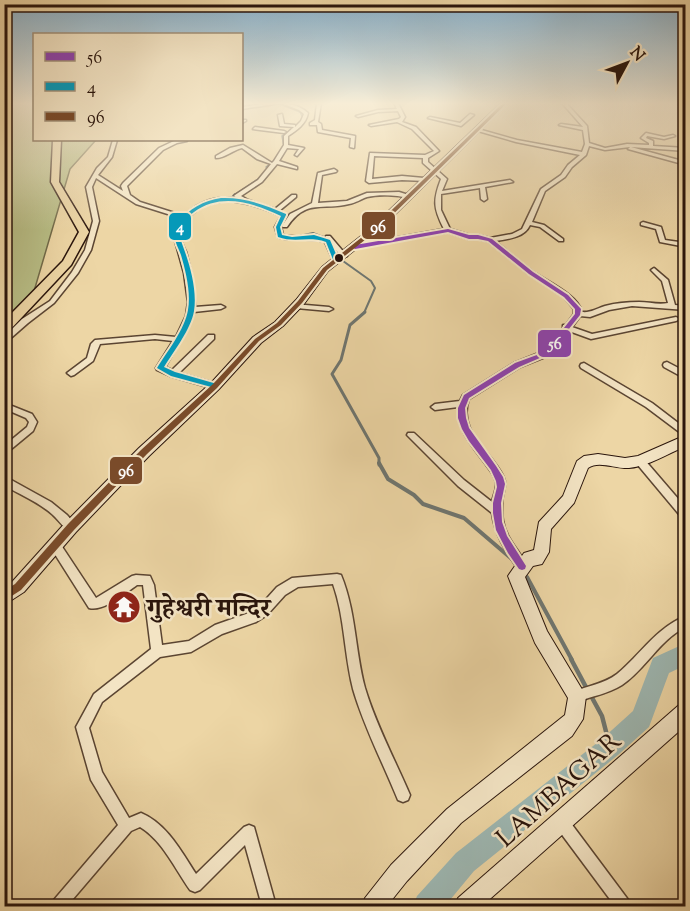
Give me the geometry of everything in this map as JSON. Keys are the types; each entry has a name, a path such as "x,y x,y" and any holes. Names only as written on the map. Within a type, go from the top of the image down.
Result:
{"main road":[{"path":"4,329 67,263 84,232 55,182 56,146"}],"street":[{"path":"4,342 25,321 52,302 75,273 88,250 96,221 89,187 94,176 110,157 113,146"},
{"path":"127,195 124,191 126,182 165,146"},
{"path":"218,157 243,146 260,158 295,168"},
{"path":"292,215 237,196 260,181 284,146 302,148 297,155"},
{"path":"424,180 402,177 369,181 372,154 426,157 435,152 432,146"},
{"path":"4,597 18,587 71,527 214,386 257,340 279,324 321,274 355,247 462,146"},
{"path":"541,146 584,154"},
{"path":"490,240 520,233 530,223 543,190 563,176 570,166 584,154 587,146"},
{"path":"594,146 605,148 623,146"},
{"path":"628,146 635,151 686,164"},
{"path":"633,146 686,150"},
{"path":"426,157 425,162 433,172 444,179 436,202 437,210 448,230"},
{"path":"230,199 230,196 254,181 263,168 273,162"},
{"path":"314,205 320,174 334,171"},
{"path":"94,176 143,205 176,215 181,222"},
{"path":"438,193 483,188 510,182"},
{"path":"483,188 484,199"},
{"path":"340,258 334,242 323,234 310,231 292,235 285,233 286,225 292,215 314,205 348,203 367,195 410,196"},
{"path":"278,209 294,196"},
{"path":"214,386 160,368 191,310 182,248 177,237 181,222 197,207 230,199 284,215 278,227 280,236 289,239 310,235 328,241 340,258"},
{"path":"530,223 542,226 561,240"},
{"path":"643,224 659,228 662,241 686,244"},
{"path":"355,247 448,230 469,237 490,240 570,300 578,309 578,314 547,353 517,365 466,397 461,404 463,421 474,444 500,477 501,489 496,501 499,531 541,636 584,694"},
{"path":"654,270 665,280 672,298 672,304 668,306"},
{"path":"578,314 590,315 600,308 637,304 686,308"},
{"path":"296,306 329,309"},
{"path":"191,310 221,307"},
{"path":"566,327 591,338 676,319"},
{"path":"71,374 90,359 95,344 99,342 155,337 176,339"},
{"path":"173,374 211,337"},
{"path":"667,365 686,376"},
{"path":"584,366 643,400 686,434"},
{"path":"435,407 461,404"},
{"path":"4,412 12,409 28,416 33,422 30,429 4,452"},
{"path":"411,435 461,483 498,512"},
{"path":"518,575 530,558 536,559 541,552 544,527 568,499 582,465 589,460 598,459 626,463 640,461 686,440"},
{"path":"640,461 686,516"},
{"path":"4,480 46,502 62,515 71,527"},
{"path":"55,545 93,604 99,603 136,580 142,579 147,582 157,652"},
{"path":"126,826 96,775 82,727 98,698 157,652 191,646 219,629 252,618 263,610 280,591 296,582 335,578 345,603 351,654 359,689 403,795"},
{"path":"373,906 399,873 454,816 565,729 574,719 584,694 618,681 672,627 686,621"},
{"name":"LAMBAGAR","path":"466,906 686,712"},
{"path":"58,906 126,826 137,820 144,820 169,847 195,885 249,832 269,906"},
{"path":"562,823 624,906"}],"green space":[{"path":"5,146 91,146 70,169 32,298 5,320"}],"waterway":[{"path":"266,167 275,160 284,146"},
{"path":"234,195 258,179"},
{"path":"234,195 238,199"},
{"path":"276,210 287,215 282,224"},
{"path":"295,237 313,233 328,239"},
{"path":"343,261 371,281 375,288 364,313"},
{"path":"364,313 350,325 341,360 332,374 379,458 379,463"},
{"path":"379,463 388,479 414,495 423,504 464,518 513,560"},
{"path":"527,577 572,660"},
{"path":"427,906 465,862 610,747 641,719 661,666 686,653"},
{"path":"571,659 587,689"},
{"path":"590,694 602,716 610,747"}],"transit line":[{"name":"96","path":"4,597 18,587 71,527 144,452 215,386 257,340 279,324 300,302 325,269 373,231 461,146"},
{"name":"4","path":"215,386 160,368 182,331 191,310 188,273 177,237 179,228 189,214 204,204 221,199 257,205 284,215 278,227 280,236 292,239 314,237 328,241 336,261"},
{"name":"56","path":"355,247 448,230 469,237 490,240 531,273 566,296 578,309 578,314 547,353 517,365 466,397 462,408 462,418 466,429 499,477 501,484 497,513 500,530 522,566"}],"place":[{"name":"गुहेश्वरी मन्दिर","path":"124,607"}]}
